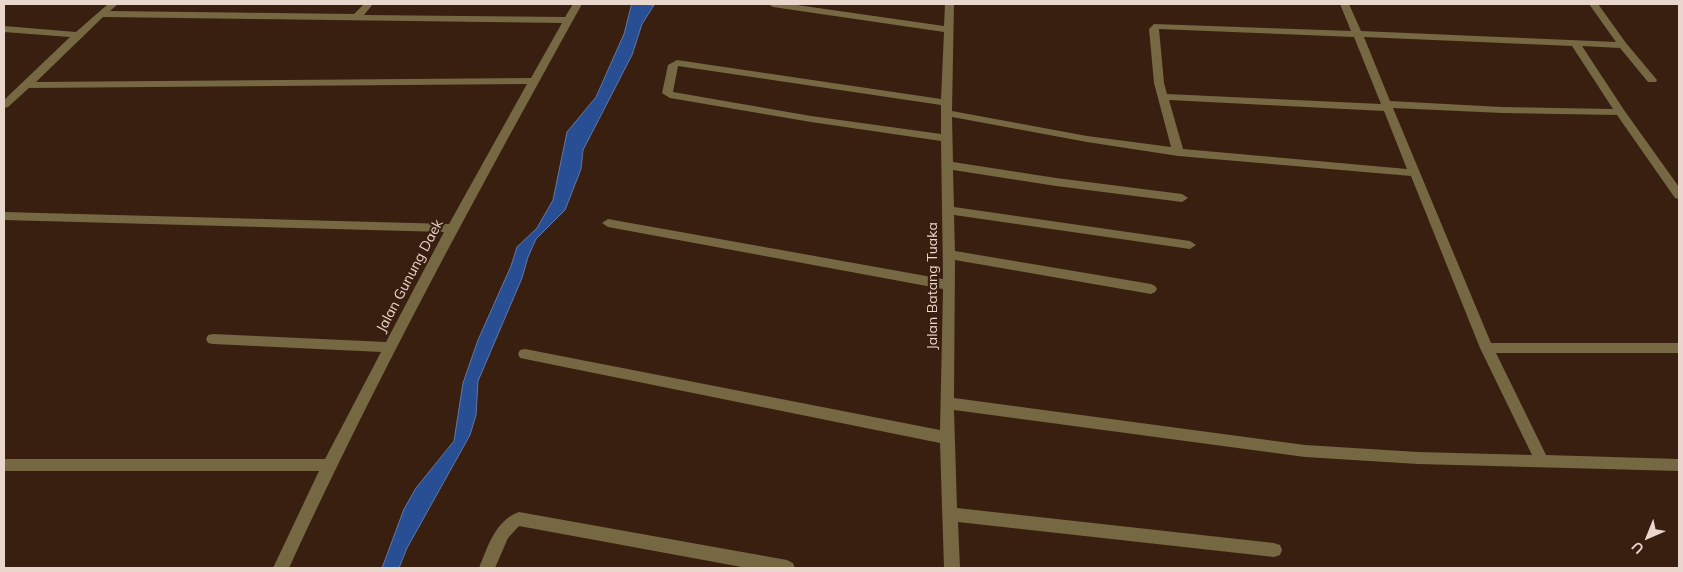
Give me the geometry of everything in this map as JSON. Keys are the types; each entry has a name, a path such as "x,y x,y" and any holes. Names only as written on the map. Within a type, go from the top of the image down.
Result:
{"street":[{"path":"4,105 77,35 113,4"},
{"path":"357,17 369,4"},
{"name":"Jalan Gunung Daek","path":"280,568 329,466 452,228 577,4"},
{"path":"773,4 949,30"},
{"name":"Jalan Batang Tuaka","path":"950,4 946,108 950,285 947,438 952,568"},
{"path":"1345,4 1487,348 1542,462"},
{"path":"1594,4 1652,80"},
{"path":"101,14 569,20"},
{"path":"1178,152 1159,83 1154,29 1157,26 1624,45"},
{"path":"4,29 77,35"},
{"path":"1576,44 1620,112 1679,196"},
{"path":"946,138 811,119 667,93 673,65 677,63 946,108 1087,140 1178,152 1414,173"},
{"path":"27,85 534,81"},
{"path":"1162,97 1502,110 1620,112"},
{"path":"947,164 1056,182 1182,198"},
{"path":"948,210 1190,244"},
{"path":"4,216 452,228"},
{"path":"608,223 950,285"},
{"path":"949,255 1151,289"},
{"path":"212,339 390,347"},
{"path":"1487,348 1679,348"},
{"path":"525,354 947,438"},
{"path":"948,403 1306,451 1418,458 1679,465"},
{"path":"4,465 329,466"},
{"path":"950,514 1274,550"},
{"path":"487,568 506,527 514,520 519,519 787,568"}],"water":[{"path":"632,4 654,5 642,24 632,55 583,150 581,169 565,210 536,239 528,257 522,278 478,381 476,415 470,435 407,548 399,568 382,568 404,509 416,488 454,441 463,383 478,340 511,266 517,247 537,228 553,200 567,132 596,97 624,34"}]}
